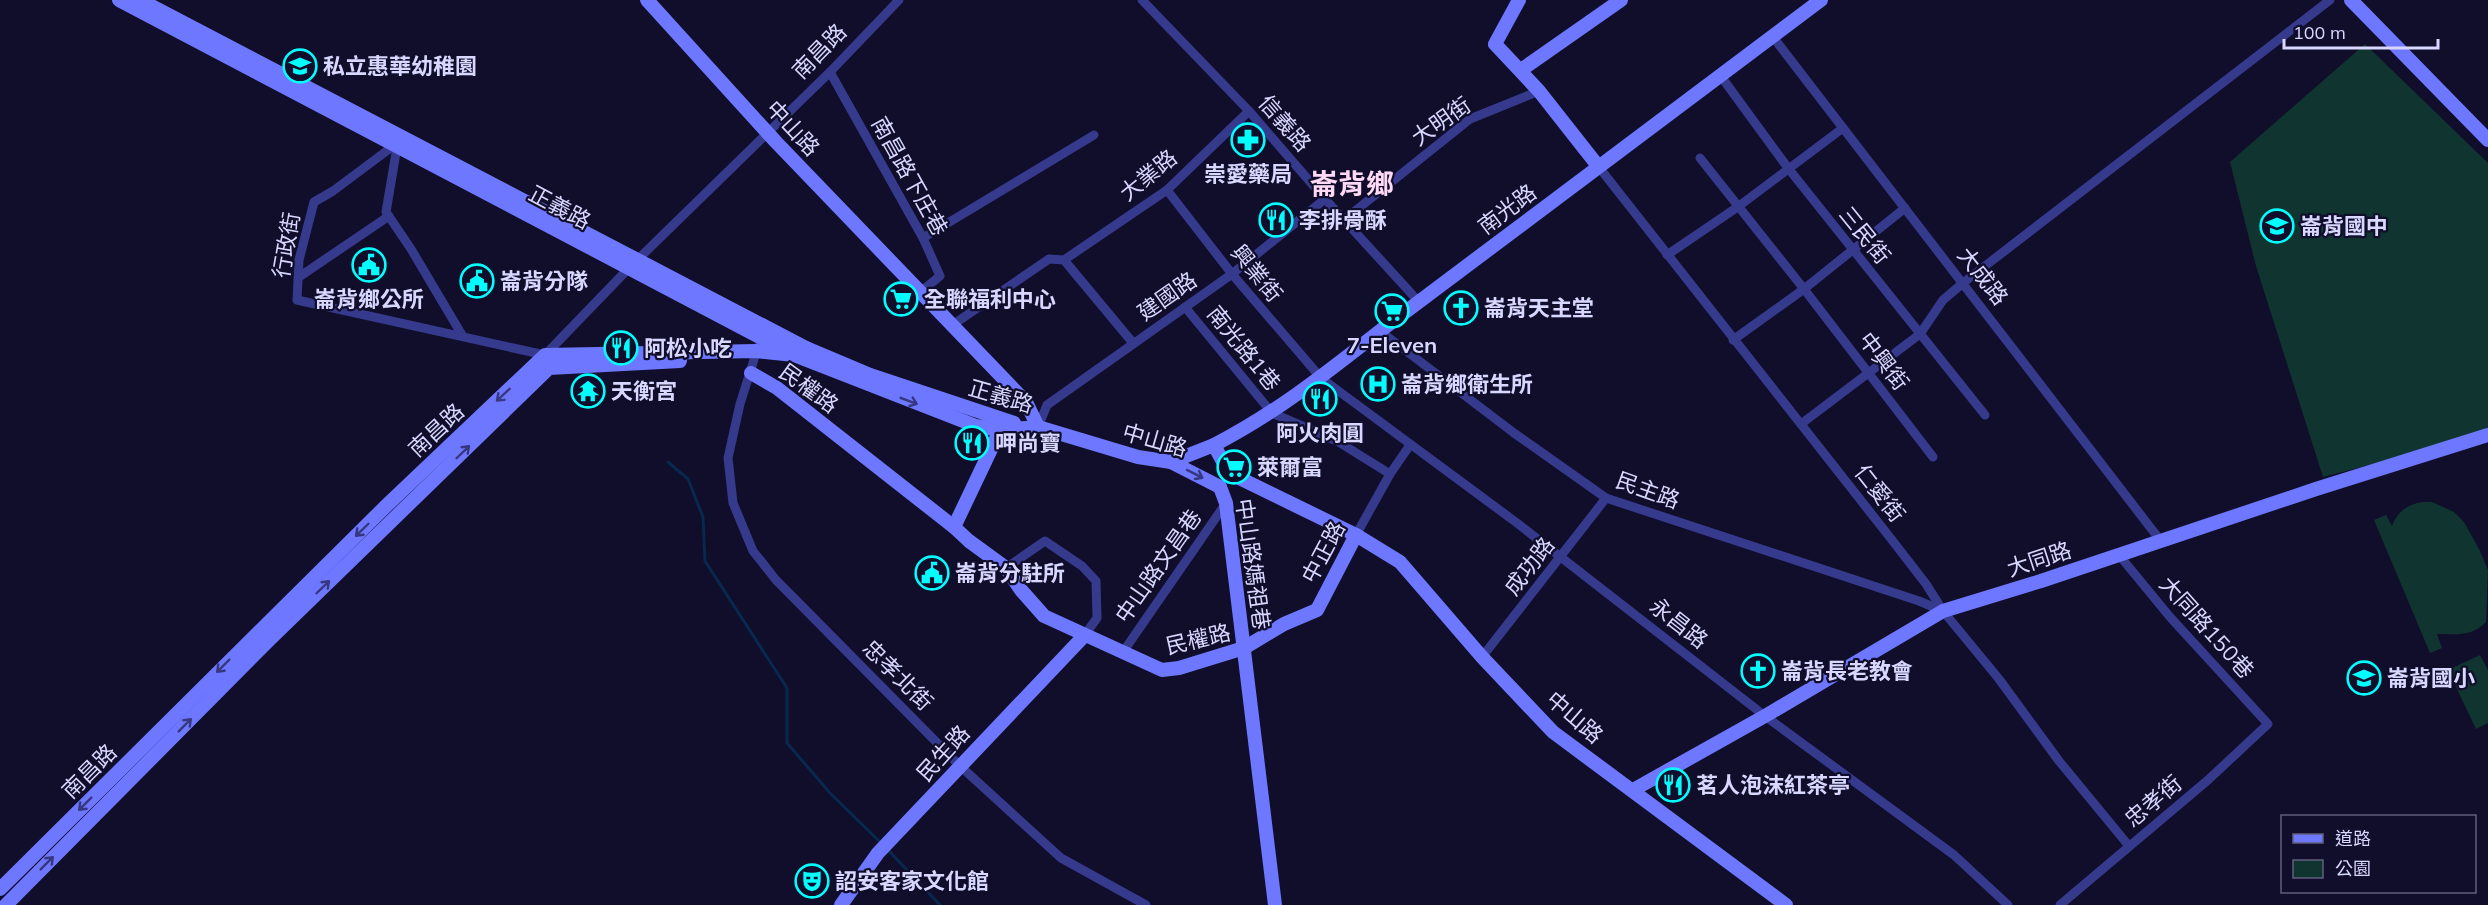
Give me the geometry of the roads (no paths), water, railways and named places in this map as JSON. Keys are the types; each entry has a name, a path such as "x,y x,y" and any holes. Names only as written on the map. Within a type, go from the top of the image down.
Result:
{"street":[{"name":"正義路","path":"119,0 399,140"},
{"name":"正義路","path":"140,0 399,140 800,351 870,375 1002,426 1038,427"},
{"name":"中山路","path":"647,0 768,133 1026,402 1038,427 1138,458 1171,462 1220,487"},
{"name":"南昌路","path":"6,905 547,362 633,264 830,72 899,0"},
{"name":"信義路","path":"1142,0 1249,111 1419,302"},
{"path":"1519,0 1495,44 1539,91 1598,166"},
{"path":"1521,70 1621,0"},
{"name":"南光路","path":"1171,462 1214,445 1272,413 1821,0"},
{"path":"1801,424 1920,334 1943,300 1963,283 2330,0"},
{"path":"2351,0 2488,140"},
{"name":"大成路","path":"1773,37 2160,540"},
{"name":"南昌路下庄巷","path":"830,72 923,238 940,276 919,293"},
{"name":"三民街","path":"1720,75 1788,168 1985,415"},
{"name":"大明街","path":"1345,219 1470,119 1539,91"},
{"name":"大業路","path":"951,326 1049,259 1064,260 1167,190 1249,111"},
{"path":"1667,255 1739,206 1843,128"},
{"path":"923,238 1094,135"},
{"path":"399,140 386,212 411,249 462,335"},
{"name":"行政街","path":"399,140 333,191 314,202 299,260 297,300 462,335 547,362"},
{"path":"1700,158 1804,289"},
{"name":"仁愛街","path":"1598,166 1926,584 1943,612 1999,678 2059,760 2129,846"},
{"name":"興業街","path":"1167,190 1232,274 1321,378"},
{"name":"建國路","path":"1038,427 1047,405 1232,274 1325,199"},
{"path":"1733,339 1804,289 1905,208"},
{"path":"299,277 389,216"},
{"path":"1064,260 1133,343"},
{"name":"中興街","path":"1804,289 1933,457"},
{"name":"南光路1巷","path":"1185,307 1272,413"},
{"name":"民主路","path":"1380,331 1514,433 1606,498 1920,601 1943,612"},
{"name":"忠孝北街","path":"765,333 756,351 752,373 740,404 728,458 733,502 753,551 776,580 959,765 1061,858 1146,905"},
{"name":"民權路","path":"547,362 756,351 800,351"},
{"name":"南昌路","path":"0,889 279,611 547,362"},
{"name":"民權路","path":"752,373 777,388 1006,568 1021,590 1044,616 1162,670 1179,668 1244,648 1275,905"},
{"name":"永昌路","path":"1321,378 1561,557 1766,716 1954,855 2008,905"},
{"path":"1272,413 1337,441 1390,474"},
{"path":"954,527 1002,426"},
{"name":"大同路","path":"1633,790 1766,716 1943,612 2488,435"},
{"path":"1214,445 1229,472 1220,487"},
{"name":"中正路","path":"1244,648 1284,624 1317,610 1390,474 1410,445"},
{"name":"中山路","path":"1229,472 1356,535 1400,562 1482,657 1553,732 1786,905"},
{"name":"中山路媽祖巷","path":"1220,487 1226,503 1244,648"},
{"name":"成功路","path":"1482,657 1606,498"},
{"name":"中山路文昌巷","path":"1123,652 1226,503"},
{"path":"1006,568 1046,541 1082,566 1096,581 1097,618 1084,636"},
{"name":"大同路150巷","path":"2119,555 2170,617 2268,724"},
{"path":"1920,601 1926,584"},
{"name":"民生路","path":"842,905 878,853 916,815 959,765 1084,636"},
{"name":"忠孝街","path":"2060,905 2208,780 2268,724"}],"waterway":[{"path":"668,462 688,479 703,517 705,561 787,688 787,743 830,793 881,843"},
{"path":"888,850 940,905"}],"place":[{"name":"私立惠華幼稚園","path":"300,66"},
{"name":"崇愛藥局","path":"1248,140"},
{"name":"李排骨酥","path":"1276,220"},
{"name":"崙背國中","path":"2277,226"},
{"name":"崙背鄉公所","path":"369,265"},
{"name":"崙背分隊","path":"477,281"},
{"name":"全聯福利中心","path":"901,299"},
{"name":"崙背天主堂","path":"1461,308"},
{"name":"7-Eleven","path":"1392,311"},
{"name":"阿松小吃","path":"621,348"},
{"name":"崙背鄉衛生所","path":"1378,384"},
{"name":"天衡宮","path":"588,391"},
{"name":"阿火肉圓","path":"1320,399"},
{"name":"呷尚寶","path":"972,443"},
{"name":"萊爾富","path":"1234,467"},
{"name":"崙背分駐所","path":"932,573"},
{"name":"崙背長老教會","path":"1758,671"},
{"name":"崙背國小","path":"2364,678"},
{"name":"茗人泡沫紅茶亭","path":"1673,785"},
{"name":"詔安客家文化館","path":"812,881"}],"district":[{"name":"崙背鄉","path":"1352,184"}]}
